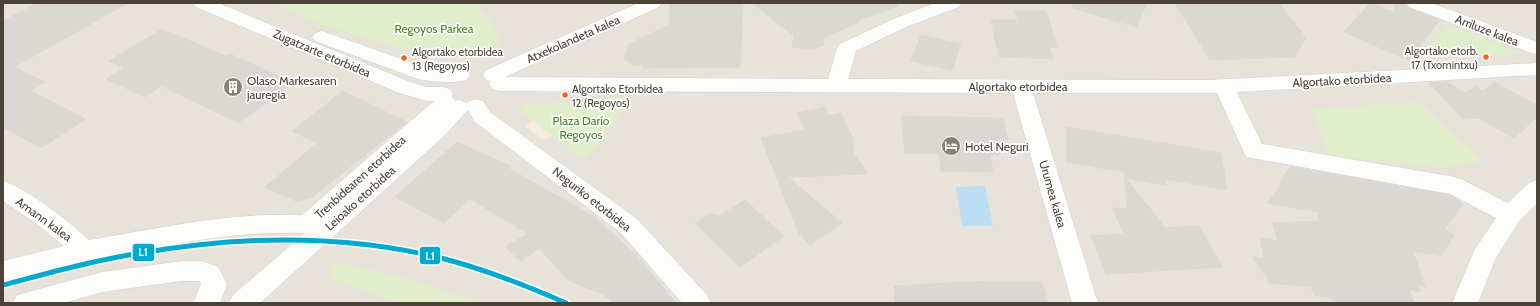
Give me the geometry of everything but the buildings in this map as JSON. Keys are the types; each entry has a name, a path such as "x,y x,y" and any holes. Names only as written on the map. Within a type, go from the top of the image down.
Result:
{"street":[{"name":"Zugatzarte etorbidea","path":"202,3 406,88 456,102"},
{"name":"Zugatzarte etorbidea","path":"242,3 327,40 422,73 460,75 478,71 496,79"},
{"name":"Atxekolandeta kalea","path":"496,79 654,3"},
{"path":"836,85 847,48 883,29 953,3"},
{"name":"Arriluze kalea","path":"1415,3 1537,49"},
{"name":"Algortako etorbidea","path":"496,79 836,85 1224,86 1537,69"},
{"path":"460,75 447,84 456,102 490,99 495,94 496,79"},
{"name":"Urumea kalea","path":"1022,86 1085,303"},
{"path":"1224,86 1254,151 1455,186 1511,215"},
{"name":"Trenbidearen etorbidea","path":"3,271 84,251 205,229 252,224 307,224 335,201 405,136 456,102"},
{"name":"Leioako etorbidea","path":"242,303 436,131 456,102"},
{"name":"Neguriko etorbidea","path":"456,102 482,117 629,226 698,303"},
{"path":"1465,303 1484,256 1511,215 1537,189"},
{"name":"Amann kalea","path":"3,190 39,213 77,243 84,251"},
{"path":"26,303 102,282 182,271 202,271 209,274 214,284 210,298 206,303"}],"shaded area":[{"path":"3,3 1537,3 1537,303 3,303"},
{"path":"533,121 553,135 544,140 525,126"}],"green space":[{"name":"Regoyos Parkea","path":"274,3 472,3 492,20 501,47 464,53 424,54 391,46 317,23"},
{"path":"1448,25 1525,54 1422,58"},
{"name":"Plaza Darío Regoyos","path":"626,98 634,102 621,112 602,141 585,158 576,156 570,149 521,112 524,105 531,103 588,102"},
{"path":"1420,102 1482,161 1444,168 1330,156 1311,109"},
{"path":"332,262 394,275 484,303 398,303 331,278"}],"water":[{"path":"985,186 993,226 962,226 956,187"}],"transit line":[{"name":"L1","path":"3,285 94,262 163,249 222,243 295,240 369,245 405,250 441,258 499,276 566,303"}],"place":[{"name":"Algortako etorb. 17 (Txomintxu)","path":"1486,57"},
{"name":"Algortako etorbidea 13 (Regoyos)","path":"404,58"},
{"name":"Olaso Markesaren jauregia","path":"233,87"},
{"name":"Algortako Etorbidea 12 (Regoyos)","path":"565,95"},
{"name":"Hotel Neguri","path":"951,146"}]}
